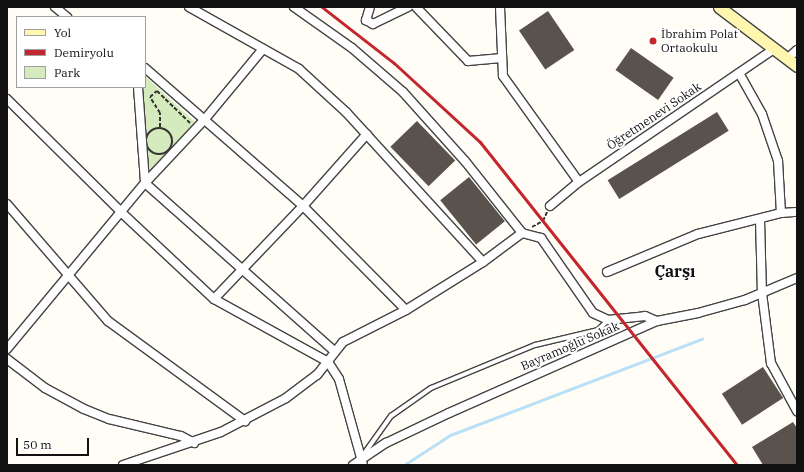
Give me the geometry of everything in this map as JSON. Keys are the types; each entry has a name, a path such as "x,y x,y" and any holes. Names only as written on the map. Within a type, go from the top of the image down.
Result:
{"main road":[{"path":"719,7 797,66"},
{"path":"731,7 774,49"}],"street":[{"path":"55,7 66,16"},
{"path":"188,7 299,69 367,134 483,262"},
{"path":"294,7 352,48 403,92 465,161 522,233 541,238 588,308 598,317 608,320 645,316 656,321"},
{"path":"370,7 366,20 373,24 408,7"},
{"path":"416,7 468,61 502,58"},
{"path":"500,7 503,76 579,182"},
{"path":"7,349 69,273 122,213 145,183 205,118 263,49"},
{"name":"Öğretmenevi Sokak","path":"550,206 579,182 774,49"},
{"path":"788,59 797,50"},
{"path":"146,69 205,118 303,206 406,310"},
{"path":"739,73 762,114 778,161 781,213"},
{"path":"138,88 145,183 243,268 334,352"},
{"path":"7,99 122,213 214,300 328,362 339,379 362,462"},
{"path":"214,300 303,206 367,134"},
{"path":"7,204 69,273 96,309 124,335 244,421"},
{"path":"607,272 698,234 781,213 797,212"},
{"path":"760,219 762,293 771,363 797,411"},
{"path":"123,465 194,443 244,421 302,387 328,362 334,352 352,336 406,310 483,262 522,233"},
{"name":"Bayramoğlu Sokak","path":"353,465 362,462 449,413 656,321 698,314 762,293 797,278"},
{"path":"7,359 45,388 84,410 109,419 182,436 194,443"}],"lane":[{"path":"362,462 391,416 431,388 535,345 598,330 608,320"}],"path":[{"path":"160,127 160,113 150,97 157,91 191,122 186,127"},
{"path":"172,143 170,133 160,127 155,128 147,135 147,146 150,150 160,154 170,148 172,143 177,138"},
{"path":"522,233 543,221 550,206"}],"green space":[{"path":"146,77 196,123 151,171 146,170 141,88 146,88"}],"building":[{"path":"548,11 574,50 545,70 519,31"},
{"path":"631,48 674,78 658,100 616,70"},
{"path":"717,112 729,131 619,199 608,180"},
{"path":"417,121 455,161 429,186 390,147"},
{"path":"469,177 505,221 476,245 440,200"},
{"path":"763,367 783,398 742,425 722,394"},
{"path":"793,422 797,428 797,465 763,465 752,447"}],"waterway":[{"path":"404,465 450,435 702,339"}],"railway":[{"path":"322,7 394,63 480,142 737,465"}],"place":[{"name":"İbrahim Polat Ortaokulu","path":"653,41"}],"district":[{"name":"Çarşı","path":"675,271"}]}
